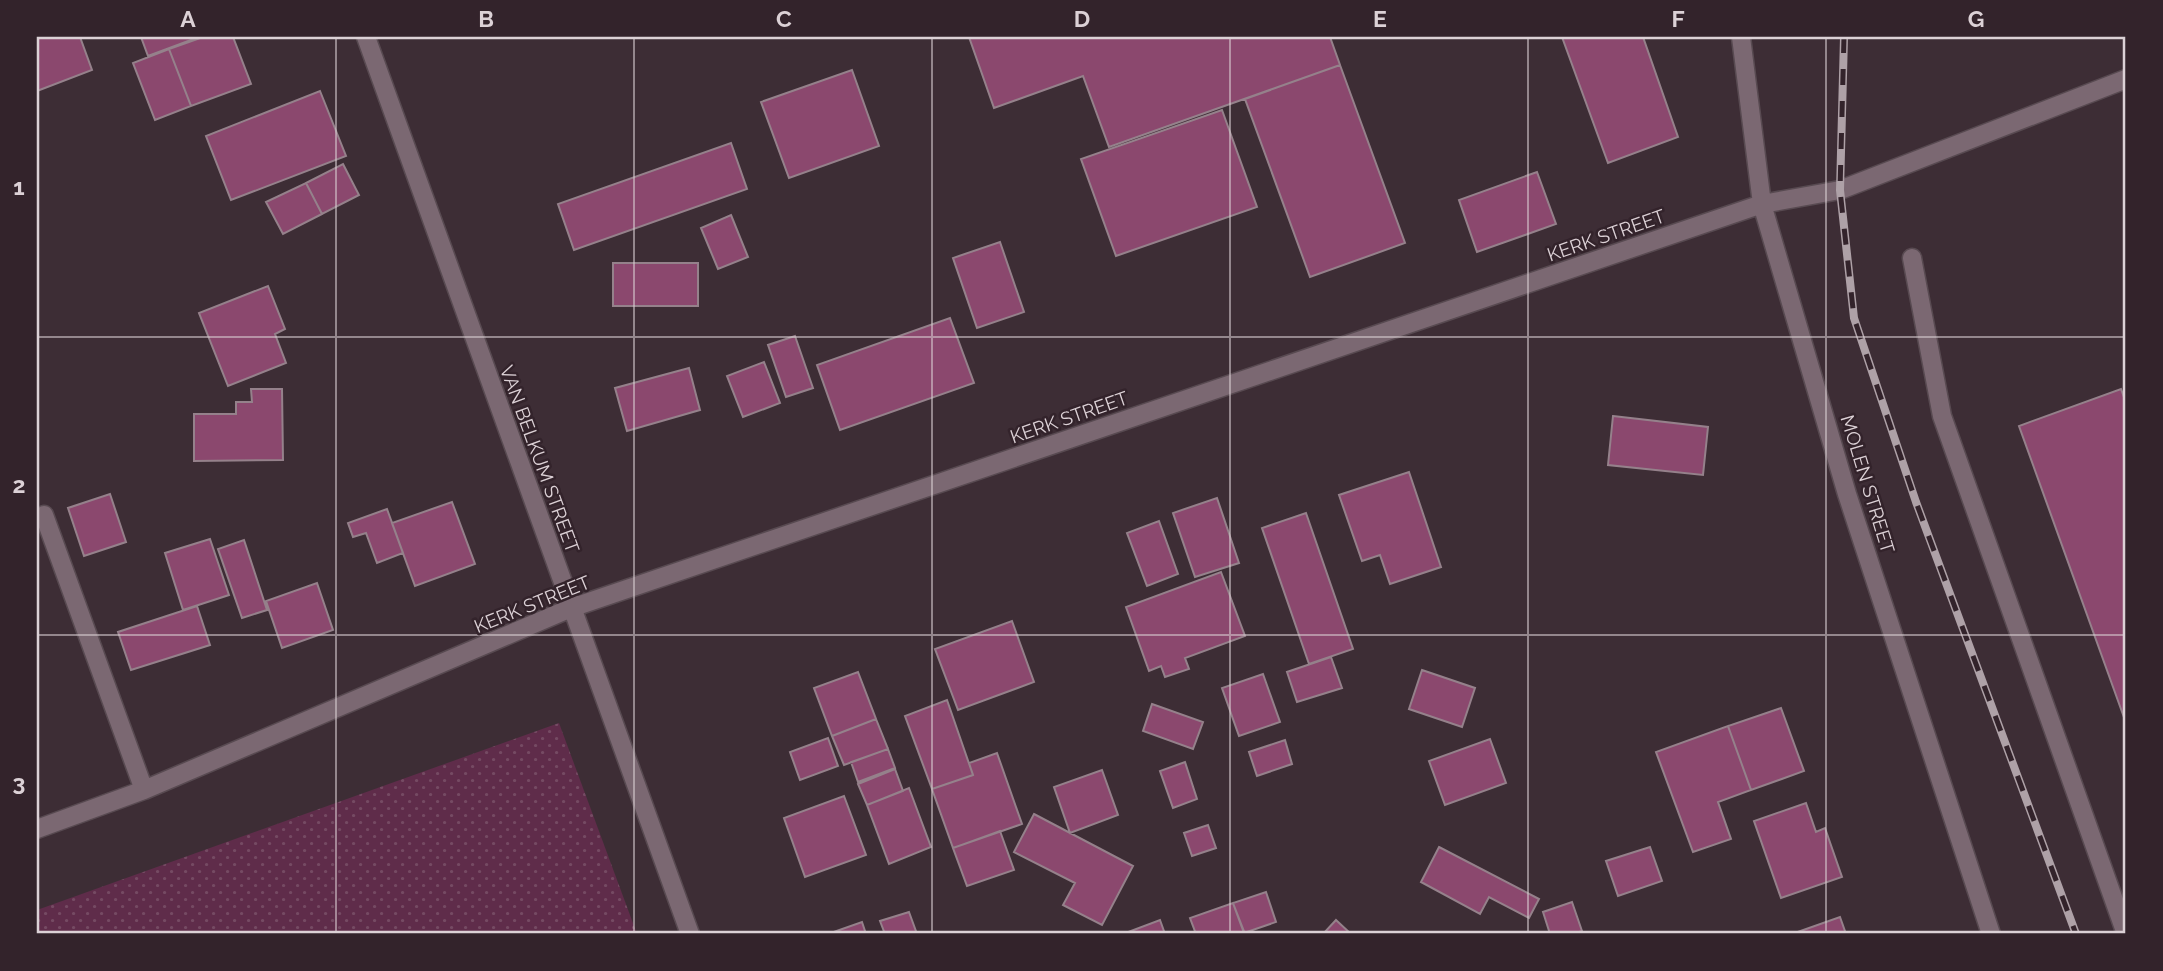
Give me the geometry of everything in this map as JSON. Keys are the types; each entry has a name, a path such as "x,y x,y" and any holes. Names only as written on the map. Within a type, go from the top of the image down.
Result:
{"street":[{"name":"VAN BELKUM STREET","path":"366,37 690,934"},
{"name":"MOLEN STREET","path":"1741,37 1762,204 1847,494 1991,934"},
{"name":"KERK STREET","path":"37,830 144,790 571,608 1762,204 1840,190 2126,79"},
{"path":"1912,258 1942,416 2126,934"},
{"path":"44,515 144,790"}],"shaded area":[{"path":"559,723 637,934 37,934 37,910"}],"building":[{"path":"37,37 80,37 92,70 37,91"},
{"path":"141,37 199,37 148,56"},
{"path":"203,37 233,37 251,84 191,106 169,49"},
{"path":"969,37 1330,37 1340,65 1109,147 1083,76 994,108"},
{"path":"1562,37 1643,37 1678,137 1608,163"},
{"path":"169,49 191,106 155,120 133,63"},
{"path":"1340,65 1405,243 1310,277 1245,99"},
{"path":"852,70 879,146 789,178 761,102"},
{"path":"320,91 346,156 231,200 206,136"},
{"path":"1222,110 1257,207 1116,256 1081,159"},
{"path":"731,143 747,189 574,250 558,204"},
{"path":"343,164 359,195 322,214 306,183"},
{"path":"1537,172 1556,224 1477,252 1459,200"},
{"path":"306,183 322,214 283,234 266,202"},
{"path":"731,215 748,257 718,269 701,228"},
{"path":"1000,242 1024,312 977,328 953,258"},
{"path":"613,263 698,263 698,306 613,306"},
{"path":"268,286 285,329 275,334 286,363 228,386 199,313"},
{"path":"950,318 974,383 840,430 817,365"},
{"path":"795,336 813,388 786,397 768,345"},
{"path":"764,362 780,403 743,417 727,376"},
{"path":"689,368 700,410 627,431 615,388"},
{"path":"251,389 282,389 283,460 194,461 194,414 236,414 236,402 252,402"},
{"path":"2121,389 2126,403 2126,723 2019,426"},
{"path":"1613,416 1708,427 1703,475 1608,465"},
{"path":"1409,472 1441,567 1390,584 1380,555 1362,561 1339,495"},
{"path":"110,494 126,542 84,556 68,508"},
{"path":"1217,498 1239,563 1195,577 1173,513"},
{"path":"452,502 475,564 415,586 392,523"},
{"path":"387,509 403,553 377,563 366,533 353,537 348,523"},
{"path":"1306,513 1353,649 1309,664 1262,528"},
{"path":"1159,521 1178,574 1147,586 1127,533"},
{"path":"210,539 229,595 183,610 165,553"},
{"path":"244,540 267,610 242,618 218,549"},
{"path":"1221,572 1245,636 1185,658 1189,669 1165,677 1161,666 1149,671 1126,607"},
{"path":"317,583 333,630 282,648 266,601"},
{"path":"197,606 210,645 131,670 118,632"},
{"path":"1012,621 1034,682 958,710 935,649"},
{"path":"1331,657 1342,688 1297,702 1287,672"},
{"path":"1422,670 1475,688 1462,727 1409,709"},
{"path":"858,672 876,719 832,736 814,688"},
{"path":"1263,674 1280,722 1239,736 1222,688"},
{"path":"947,700 973,775 932,789 905,716"},
{"path":"1152,704 1203,722 1193,749 1143,731"},
{"path":"1781,708 1804,771 1751,790 1728,726"},
{"path":"876,719 888,749 844,765 832,736"},
{"path":"1728,726 1751,790 1718,802 1731,839 1693,852 1656,752"},
{"path":"828,738 838,766 800,780 790,752"},
{"path":"1490,739 1506,783 1445,805 1429,761"},
{"path":"1285,740 1292,764 1257,776 1249,752"},
{"path":"888,749 895,768 858,782 851,762"},
{"path":"997,753 1022,824 953,848 932,789 973,775 969,763"},
{"path":"1185,762 1197,799 1173,808 1160,771"},
{"path":"895,769 903,791 867,805 858,784"},
{"path":"1102,770 1118,815 1070,833 1054,787"},
{"path":"909,788 931,847 889,864 867,805"},
{"path":"844,796 866,855 805,877 784,818"},
{"path":"1806,803 1816,832 1825,828 1842,877 1781,898 1754,821"},
{"path":"1034,814 1133,866 1102,925 1063,905 1075,883 1014,852"},
{"path":"1208,825 1216,848 1192,856 1184,833"},
{"path":"1000,831 1014,870 967,886 953,848"},
{"path":"1439,847 1539,899 1529,918 1489,897 1480,914 1421,882"},
{"path":"1650,847 1662,881 1618,896 1606,861"},
{"path":"1266,892 1276,922 1244,933 1233,903"},
{"path":"1572,902 1582,931 1573,934 1550,934 1543,912"},
{"path":"1233,903 1245,934 1196,934 1190,918"},
{"path":"909,912 917,934 885,934 880,921"},
{"path":"1840,917 1846,934 1792,934"},
{"path":"1160,920 1165,934 1123,934"},
{"path":"1336,920 1351,934 1323,934"},
{"path":"862,922 866,934 828,934"}],"railway":[{"path":"1844,37 1840,190 1854,318 1916,502 2076,934"}]}
